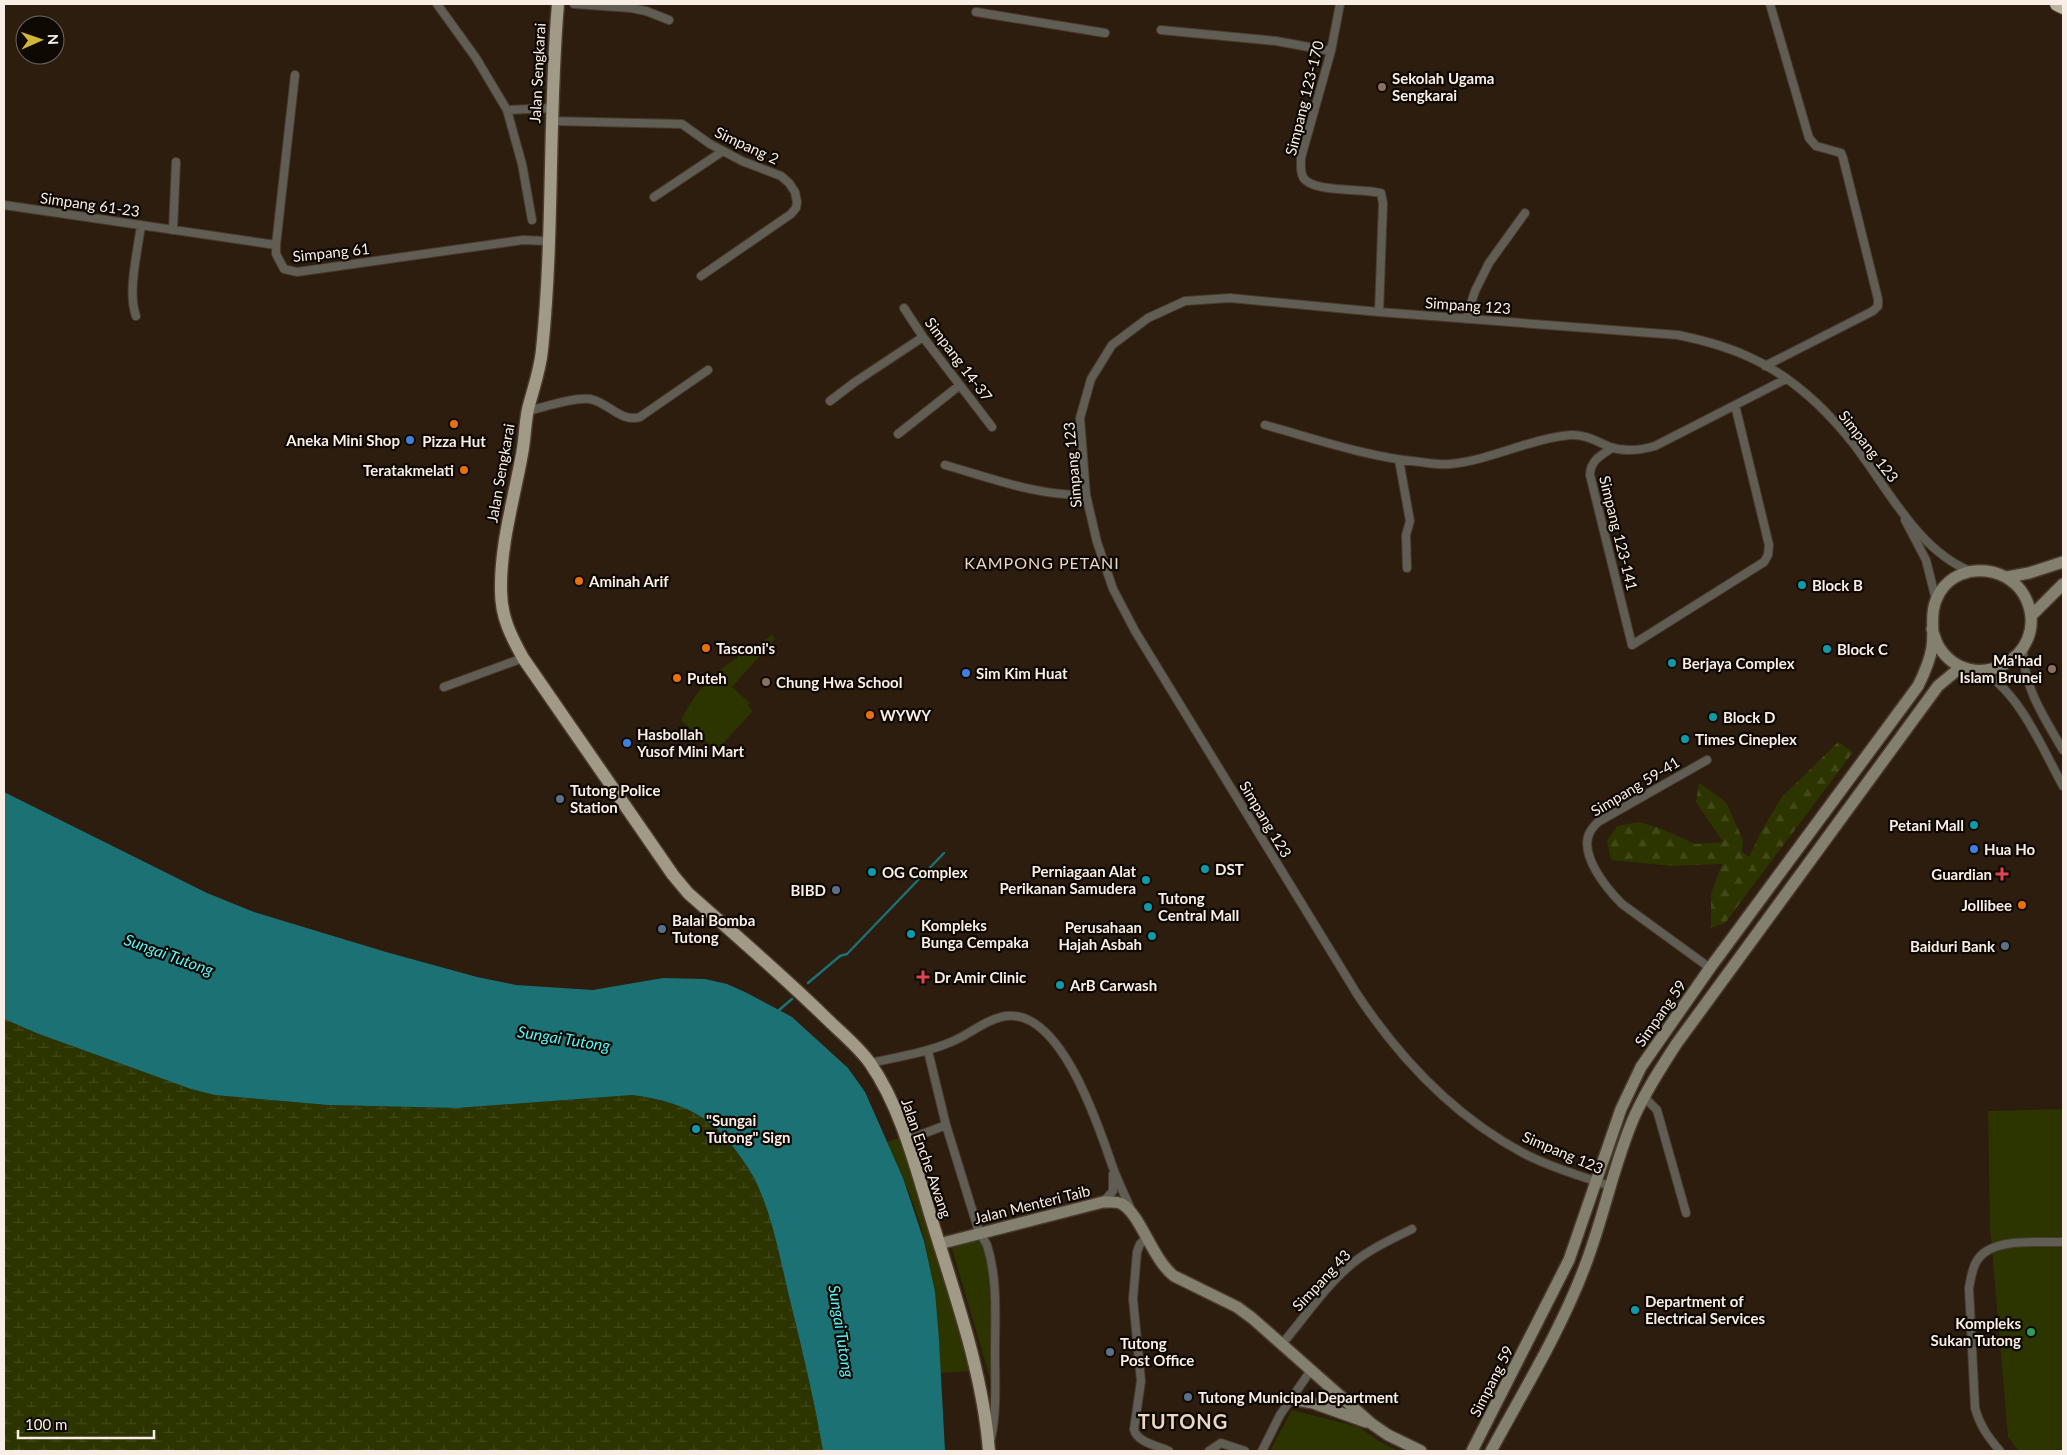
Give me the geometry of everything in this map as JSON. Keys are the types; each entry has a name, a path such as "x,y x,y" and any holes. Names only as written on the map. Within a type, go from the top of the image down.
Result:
{"highway":[{"path":"2057,4 2063,7"}],"main road":[{"name":"Jalan Sengkarai","path":"558,4 551,121 547,287 542,352 528,411 523,451 501,569 503,614 509,633 523,658 653,850 688,893"},
{"name":"Jalan Enche Awang","path":"688,893 797,988 870,1063 890,1101 907,1140 974,1362 982,1399 989,1449"}],"street":[{"path":"437,4 476,58 507,110 522,164 532,220"},
{"path":"574,4 631,8 646,11 669,20"},
{"name":"Simpang 123-170","path":"1340,4 1331,51 1301,158 1301,170 1304,179 1312,185 1323,188 1371,190 1381,193 1384,203 1379,312"},
{"path":"1765,366 1873,311 1878,306 1878,299 1843,158 1841,153 1816,146 1809,138 1770,4"},
{"path":"976,12 1105,33"},
{"path":"1161,30 1276,41 1331,51"},
{"name":"Simpang 61","path":"295,75 276,245 276,254 284,269 297,272 523,240 548,241"},
{"path":"507,110 552,108"},
{"name":"Simpang 2","path":"551,121 588,123 669,122 682,124 722,151 781,176 792,187 797,202 796,208 791,214 701,276"},
{"path":"654,197 722,151"},
{"path":"173,230 176,162"},
{"name":"Simpang 61-23","path":"4,205 276,245"},
{"path":"1466,319 1475,291 1489,263 1525,213"},
{"path":"136,316 133,308 133,289 141,225"},
{"name":"Simpang 123","path":"1612,1187 1560,1169 1524,1153 1476,1123 1423,1078 1377,1025 1131,623 1113,589 1097,542 1086,495 1080,418 1091,379 1112,345 1148,318 1185,302 1230,298 1466,319 1678,334 1710,342 1748,356 1786,378 1813,401 1852,442 1894,501 1927,541 1951,562 1971,571"},
{"name":"Simpang 14-37","path":"904,308 992,427"},
{"path":"830,401 923,336"},
{"path":"528,411 590,399 607,405 624,418 632,420 640,417 708,370"},
{"path":"1265,425 1399,460 1448,465 1475,461 1556,437 1574,434 1592,439 1612,448 1643,450 1655,446 1786,378"},
{"path":"898,434 960,385"},
{"name":"Simpang 123-141","path":"1612,448 1593,462 1590,468 1590,476 1632,645 1764,562 1768,555 1769,545 1735,405"},
{"path":"1399,460 1410,521 1406,535 1406,568"},
{"path":"945,465 1036,491 1062,496 1086,495"},
{"name":"Simpang 123","path":"1894,501 1926,560 1936,600"},
{"path":"2007,577 2030,573 2063,562"},
{"path":"1971,571 1996,572 2007,577 2019,587 2027,601 2031,616 2031,627 2023,648 2016,657 1994,669 1982,671 1967,669 1951,660 1938,646 1932,629 1932,614 1936,600 1950,581 1971,571"},
{"path":"2031,616 2063,584"},
{"name":"Simpang 59","path":"1472,1451 1569,1260 1621,1109 1641,1067 1710,968 1918,686 1929,662 1933,646 1932,629"},
{"path":"2023,648 2023,663 2030,690 2063,750"},
{"path":"444,687 523,658"},
{"name":"Simpang 59","path":"1492,1451 1585,1268 1626,1138 1644,1097 1677,1043 1934,692 1948,676 1956,671 1967,669"},
{"path":"1982,671 2004,687 2014,701 2063,786"},
{"name":"Simpang 59-41","path":"1707,760 1598,822 1590,832 1587,843 1589,856 1595,869 1612,895 1710,968"},
{"path":"870,1063 928,1051 952,1042 1000,1017 1014,1016 1029,1021 1049,1038 1080,1081 1112,1167 1136,1220 1166,1270 1174,1276 1237,1307 1252,1318 1372,1424 1388,1435 1421,1451"},
{"path":"928,1051 946,1125 979,1232 986,1244 995,1295 994,1422 989,1449"},
{"path":"1644,1097 1657,1110 1686,1212"},
{"path":"907,1140 946,1125"},
{"path":"1103,1202 1113,1191 1112,1167"},
{"path":"1103,1202 1123,1205 1136,1220"},
{"name":"Jalan Menteri Taib","path":"939,1244 979,1232 1020,1224 1103,1202"},
{"name":"Simpang 43","path":"1282,1344 1333,1282 1351,1264 1412,1229"},
{"path":"1146,1238 1140,1244 1137,1252 1132,1299 1140,1381 1134,1428 1135,1434 1139,1438 1169,1451"},
{"path":"2000,1451 1979,1422 1975,1408 1969,1288 1972,1272 1979,1258 1990,1248 2004,1244 2063,1242"},
{"path":"1262,1451 1290,1399 1311,1370"},
{"path":"1290,1399 1313,1403 1372,1424"},
{"path":"1209,1451 1221,1443 1245,1451"}],"green space":[{"path":"772,635 775,639 732,687 750,703 748,706 753,711 717,750 681,721 689,706 708,681 732,661"},
{"path":"1838,742 1853,752 1725,923 1711,928 1711,894 1722,864 1673,866 1611,860 1607,840 1617,826 1639,822 1662,829 1695,844 1723,842 1696,802 1699,783 1726,802 1743,840 1742,852 1749,857 1781,798"},
{"path":"4,1019 39,1034 191,1089 215,1095 328,1105 457,1108 632,1095 663,1101 692,1112 715,1127 733,1147 753,1176 765,1203 778,1248 816,1411 823,1451 4,1451"},
{"name":"Kompleks Sukan Tutong","path":"2063,1109 2063,1451 2019,1451 2008,1437 1990,1226 1988,1111"},
{"path":"902,1137 971,1371 940,1373 935,1308 925,1243 914,1204 887,1142"},
{"path":"981,1234 988,1259 993,1293 991,1381 950,1242"},
{"path":"1292,1410 1359,1427 1377,1440 1398,1451 1270,1451"}],"water":[{"name":"Sungai Tutong","path":"4,792 207,893 254,912 386,952 477,977 516,985 593,990 663,978 705,979 727,984 792,1017 848,1068 865,1092 903,1178 924,1241 935,1292 945,1451 823,1451 816,1411 778,1248 765,1203 753,1176 721,1133 701,1117 682,1107 632,1095 457,1108 328,1105 215,1095 191,1089 39,1034 4,1019"}],"waterway":[{"path":"808,983 840,956 847,954 944,853"},
{"path":"778,1011 792,999"}],"place":[{"name":"Sekolah Ugama Sengkarai","path":"1382,87"},
{"name":"Pizza Hut","path":"454,424"},
{"name":"Aneka Mini Shop","path":"410,440"},
{"name":"Teratakmelati","path":"464,470"},
{"name":"Aminah Arif","path":"579,581"},
{"name":"Block B","path":"1802,585"},
{"name":"Tasconi's","path":"706,648"},
{"name":"Block C","path":"1827,649"},
{"name":"Berjaya Complex","path":"1672,663"},
{"name":"Ma'had Islam Brunei","path":"2052,669"},
{"name":"Sim Kim Huat","path":"966,673"},
{"name":"Puteh","path":"677,678"},
{"name":"Chung Hwa School","path":"766,682"},
{"name":"WYWY","path":"870,715"},
{"name":"Block D","path":"1713,717"},
{"name":"Times Cineplex","path":"1685,739"},
{"name":"Hasbollah Yusof Mini Mart","path":"627,743"},
{"name":"Tutong Police Station","path":"560,799"},
{"name":"Petani Mall","path":"1974,825"},
{"name":"Hua Ho","path":"1974,849"},
{"name":"DST","path":"1205,869"},
{"name":"OG Complex","path":"872,872"},
{"name":"Guardian","path":"2002,874"},
{"name":"Perniagaan Alat Perikanan Samudera","path":"1146,880"},
{"name":"BIBD","path":"836,890"},
{"name":"Jollibee","path":"2022,905"},
{"name":"Tutong Central Mall","path":"1148,907"},
{"name":"Balai Bomba Tutong","path":"662,929"},
{"name":"Kompleks Bunga Cempaka","path":"911,934"},
{"name":"Perusahaan Hajah Asbah","path":"1152,936"},
{"name":"Baiduri Bank","path":"2005,946"},
{"name":"Dr Amir Clinic","path":"923,977"},
{"name":"ArB Carwash","path":"1060,985"},
{"name":"\"Sungai Tutong\" Sign","path":"696,1129"},
{"name":"Department of Electrical Services","path":"1635,1310"},
{"name":"Kompleks Sukan Tutong","path":"2031,1332"},
{"name":"Tutong Post Office","path":"1110,1352"},
{"name":"Tutong Municipal Department","path":"1188,1397"}],"district":[{"name":"KAMPONG PETANI","path":"1042,562"},
{"name":"TUTONG","path":"1183,1421"}]}
